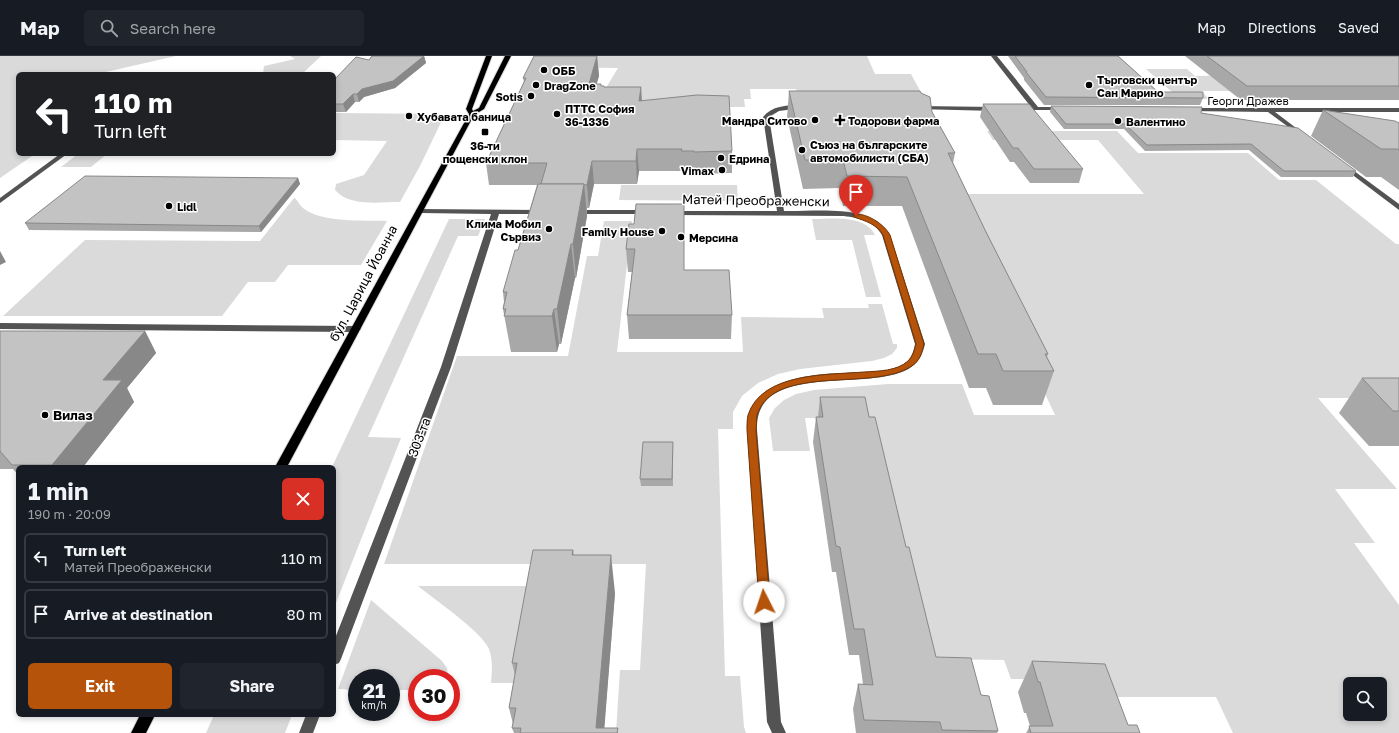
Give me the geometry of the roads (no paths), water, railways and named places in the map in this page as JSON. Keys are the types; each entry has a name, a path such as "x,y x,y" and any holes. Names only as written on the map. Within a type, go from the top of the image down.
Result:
{"main road":[{"name":"бул. Царица Йоанна","path":"472,114 469,109 489,56"},
{"name":"бул. Царица Йоанна","path":"282,465 472,114 481,109 508,56"},
{"path":"138,733 147,717"}],"street":[{"path":"994,56 1036,109"},
{"path":"781,213 766,117 774,111 781,109 806,107"},
{"path":"914,108 1006,109"},
{"path":"1014,109 1068,109"},
{"name":"Георги Дражев","path":"1179,110 1399,110"},
{"path":"1269,110 1306,138"},
{"path":"0,201 61,156"},
{"path":"1337,161 1399,208"},
{"path":"420,211 550,212"},
{"name":"303-та","path":"336,654 446,367 496,211"},
{"name":"Матей Преображенски","path":"565,212 781,213 856,216 876,223 883,229 920,344 918,354 910,363 898,370 883,374 807,380 788,384 767,395 759,402 752,416 752,438 774,722 779,733"},
{"path":"0,326 356,328"},
{"path":"306,733 312,717"}],"place":[{"name":"ОББ","path":"544,70"},
{"name":"DragZone","path":"536,85"},
{"name":"Търговски център Сан Марино","path":"1089,85"},
{"name":"Sotis","path":"531,96"},
{"name":"ПТТС София 36-1336","path":"557,114"},
{"name":"Хубавата баница","path":"409,116"},
{"name":"Мандра Ситово","path":"815,120"},
{"name":"Тодорови фарма","path":"840,120"},
{"name":"Валентино","path":"1118,121"},
{"name":"36-ти пощенски клон","path":"485,132"},
{"name":"Съюз на българските автомобилисти (СБА)","path":"802,150"},
{"name":"Едрина","path":"721,158"},
{"name":"Vimax","path":"722,170"},
{"name":"Lidl","path":"169,206"},
{"name":"Клима Мобил Сървиз","path":"549,229"},
{"name":"Family House","path":"662,231"},
{"name":"Мерсина","path":"681,237"},
{"name":"Вилаз","path":"45,415"}]}
